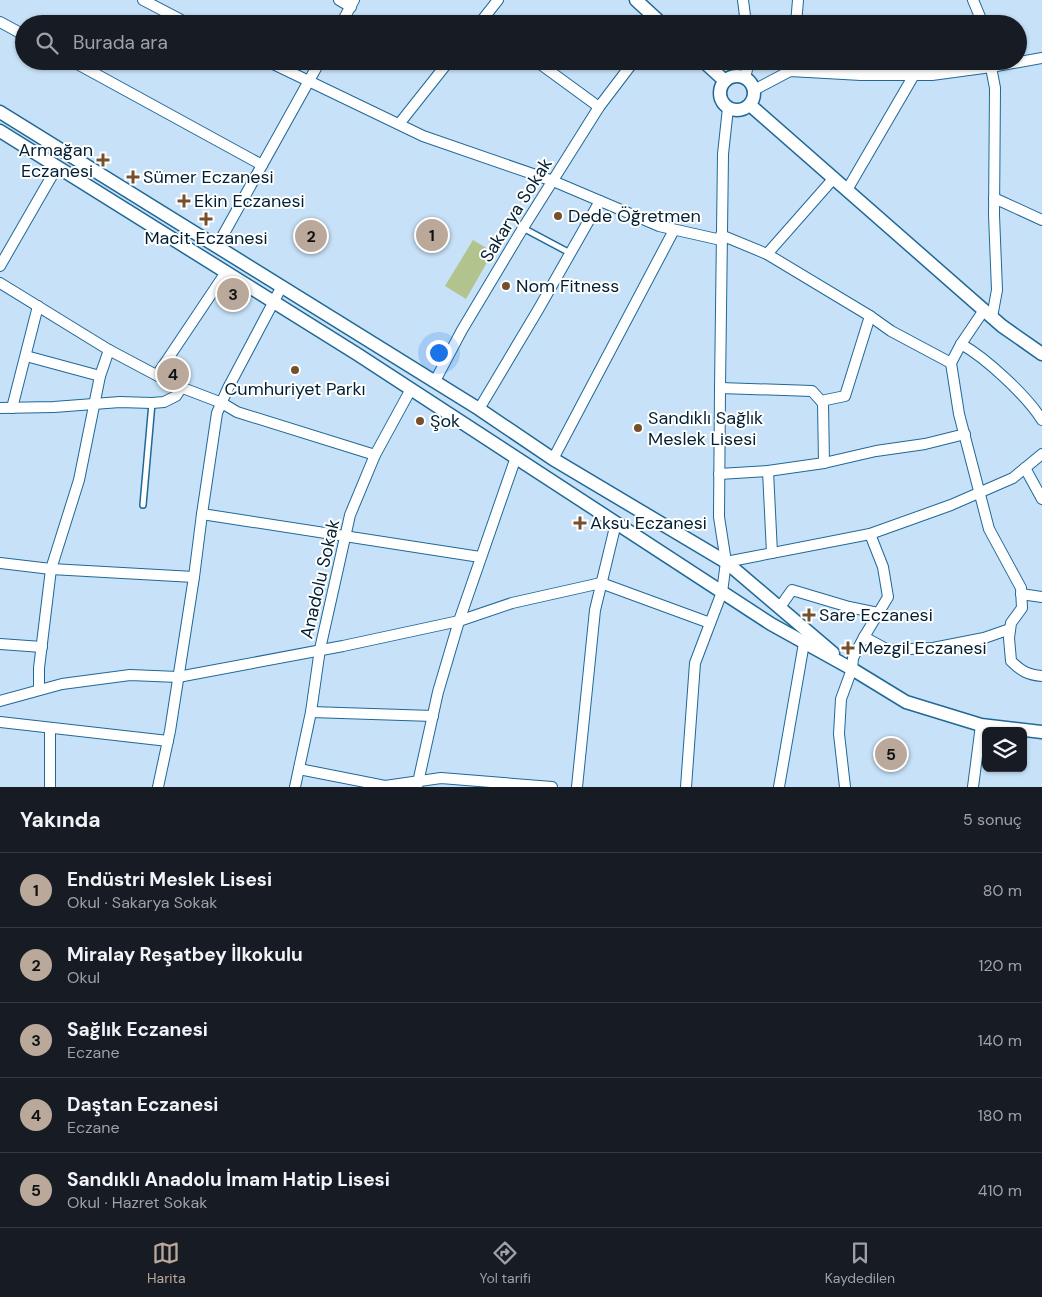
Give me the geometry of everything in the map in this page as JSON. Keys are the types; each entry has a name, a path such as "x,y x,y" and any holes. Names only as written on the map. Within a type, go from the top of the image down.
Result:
{"street":[{"path":"143,0 172,15"},
{"path":"339,0 352,4 346,15"},
{"path":"488,15 498,0"},
{"path":"636,0 652,15"},
{"path":"743,0 745,15"},
{"path":"797,15 798,0"},
{"path":"973,0 979,15"},
{"path":"0,22 15,30"},
{"path":"1027,60 1042,58"},
{"path":"88,70 262,165"},
{"path":"286,70 423,136 553,181 658,226 721,237 767,254 870,316 891,331 951,363"},
{"path":"216,246 315,70"},
{"path":"399,124 442,70"},
{"path":"549,70 599,106"},
{"name":"Sakarya Sokak","path":"435,381 462,330 523,228 599,106 627,70"},
{"path":"713,70 725,81"},
{"path":"745,78 747,70"},
{"path":"754,90 785,70"},
{"path":"822,70 861,75 932,75 959,70"},
{"path":"992,70 995,88 994,198 997,290 988,313 961,344 951,363 958,405 989,529 1021,588 1022,608 1012,623 1010,630 1011,661 1021,671 1030,675 1042,676"},
{"path":"847,190 914,75"},
{"path":"686,787 695,663 722,592 726,562 719,517 719,474 723,154 728,108 721,98 722,86 725,81 734,76 745,78 754,90 753,101 750,105 739,110 728,108"},
{"path":"750,105 988,313 1042,354"},
{"path":"0,112 435,381 553,459 726,562 852,669"},
{"path":"0,131 411,389 771,624 852,669 906,702 981,725 1042,732"},
{"path":"0,266 57,167"},
{"path":"767,254 834,178"},
{"path":"994,198 1042,220"},
{"path":"479,409 600,201"},
{"path":"553,459 674,230"},
{"path":"157,375 226,272"},
{"path":"0,283 110,350 182,387 222,403 237,412 375,455"},
{"path":"158,787 168,741 194,577 217,414 282,286"},
{"path":"12,408 38,306"},
{"path":"821,401 845,396 870,316"},
{"path":"961,344 975,352 1041,415"},
{"path":"39,690 39,668 51,569 78,480 100,376 110,350"},
{"path":"26,356 100,376"},
{"path":"0,408 164,402 176,396 182,387"},
{"path":"720,388 812,391 823,402 824,463"},
{"name":"Anadolu Sokak","path":"295,787 311,712 320,649 350,515 375,455 411,389"},
{"path":"719,474 768,471 824,463 876,451 924,444 965,434"},
{"path":"726,562 870,534 980,493 1013,478 1042,454"},
{"path":"418,784 438,692 459,621 516,457"},
{"path":"1025,468 1042,499"},
{"path":"768,471 772,553"},
{"path":"202,514 480,557"},
{"path":"577,787 595,610 616,523"},
{"path":"845,787 839,734 841,699 852,669 853,658 888,597 884,567 870,534"},
{"path":"0,563 51,569 194,577"},
{"path":"0,701 62,684 130,675 178,677 343,646 459,621 512,603 601,583 710,622"},
{"path":"780,607 792,590 842,605 878,613"},
{"path":"1021,594 1042,597"},
{"path":"864,636 888,650 932,648 984,638 1010,630"},
{"path":"779,787 804,643"},
{"path":"0,644 42,647"},
{"path":"311,712 433,716"},
{"path":"0,722 168,741"},
{"path":"973,787 981,725"},
{"path":"50,728 50,787"},
{"path":"299,769 385,786 418,784 441,778 552,787"}],"lane":[{"path":"523,228 570,253"},
{"path":"143,505 152,403"}],"green space":[{"path":"473,240 493,252 466,299 445,286"}],"place":[{"name":"Armağan Eczanesi","path":"103,160"},
{"name":"Sümer Eczanesi","path":"133,177"},
{"name":"Ekin Eczanesi","path":"184,201"},
{"name":"Dede Öğretmen","path":"558,216"},
{"name":"Macit Eczanesi","path":"206,219"},
{"name":"Endüstri Meslek Lisesi","path":"432,235"},
{"name":"Miralay Reşatbey İlkokulu","path":"311,236"},
{"name":"Nom Fitness","path":"506,286"},
{"name":"Sağlık Eczanesi","path":"233,294"},
{"name":"Cumhuriyet Parkı","path":"295,370"},
{"name":"Daştan Eczanesi","path":"173,374"},
{"name":"Şok","path":"420,421"},
{"name":"Sandıklı Sağlık Meslek Lisesi","path":"638,428"},
{"name":"Aksu Eczanesi","path":"580,523"},
{"name":"Sare Eczanesi","path":"809,615"},
{"name":"Mezgil Eczanesi","path":"848,648"},
{"name":"Sandıklı Anadolu İmam Hatip Lisesi","path":"891,754"}]}
